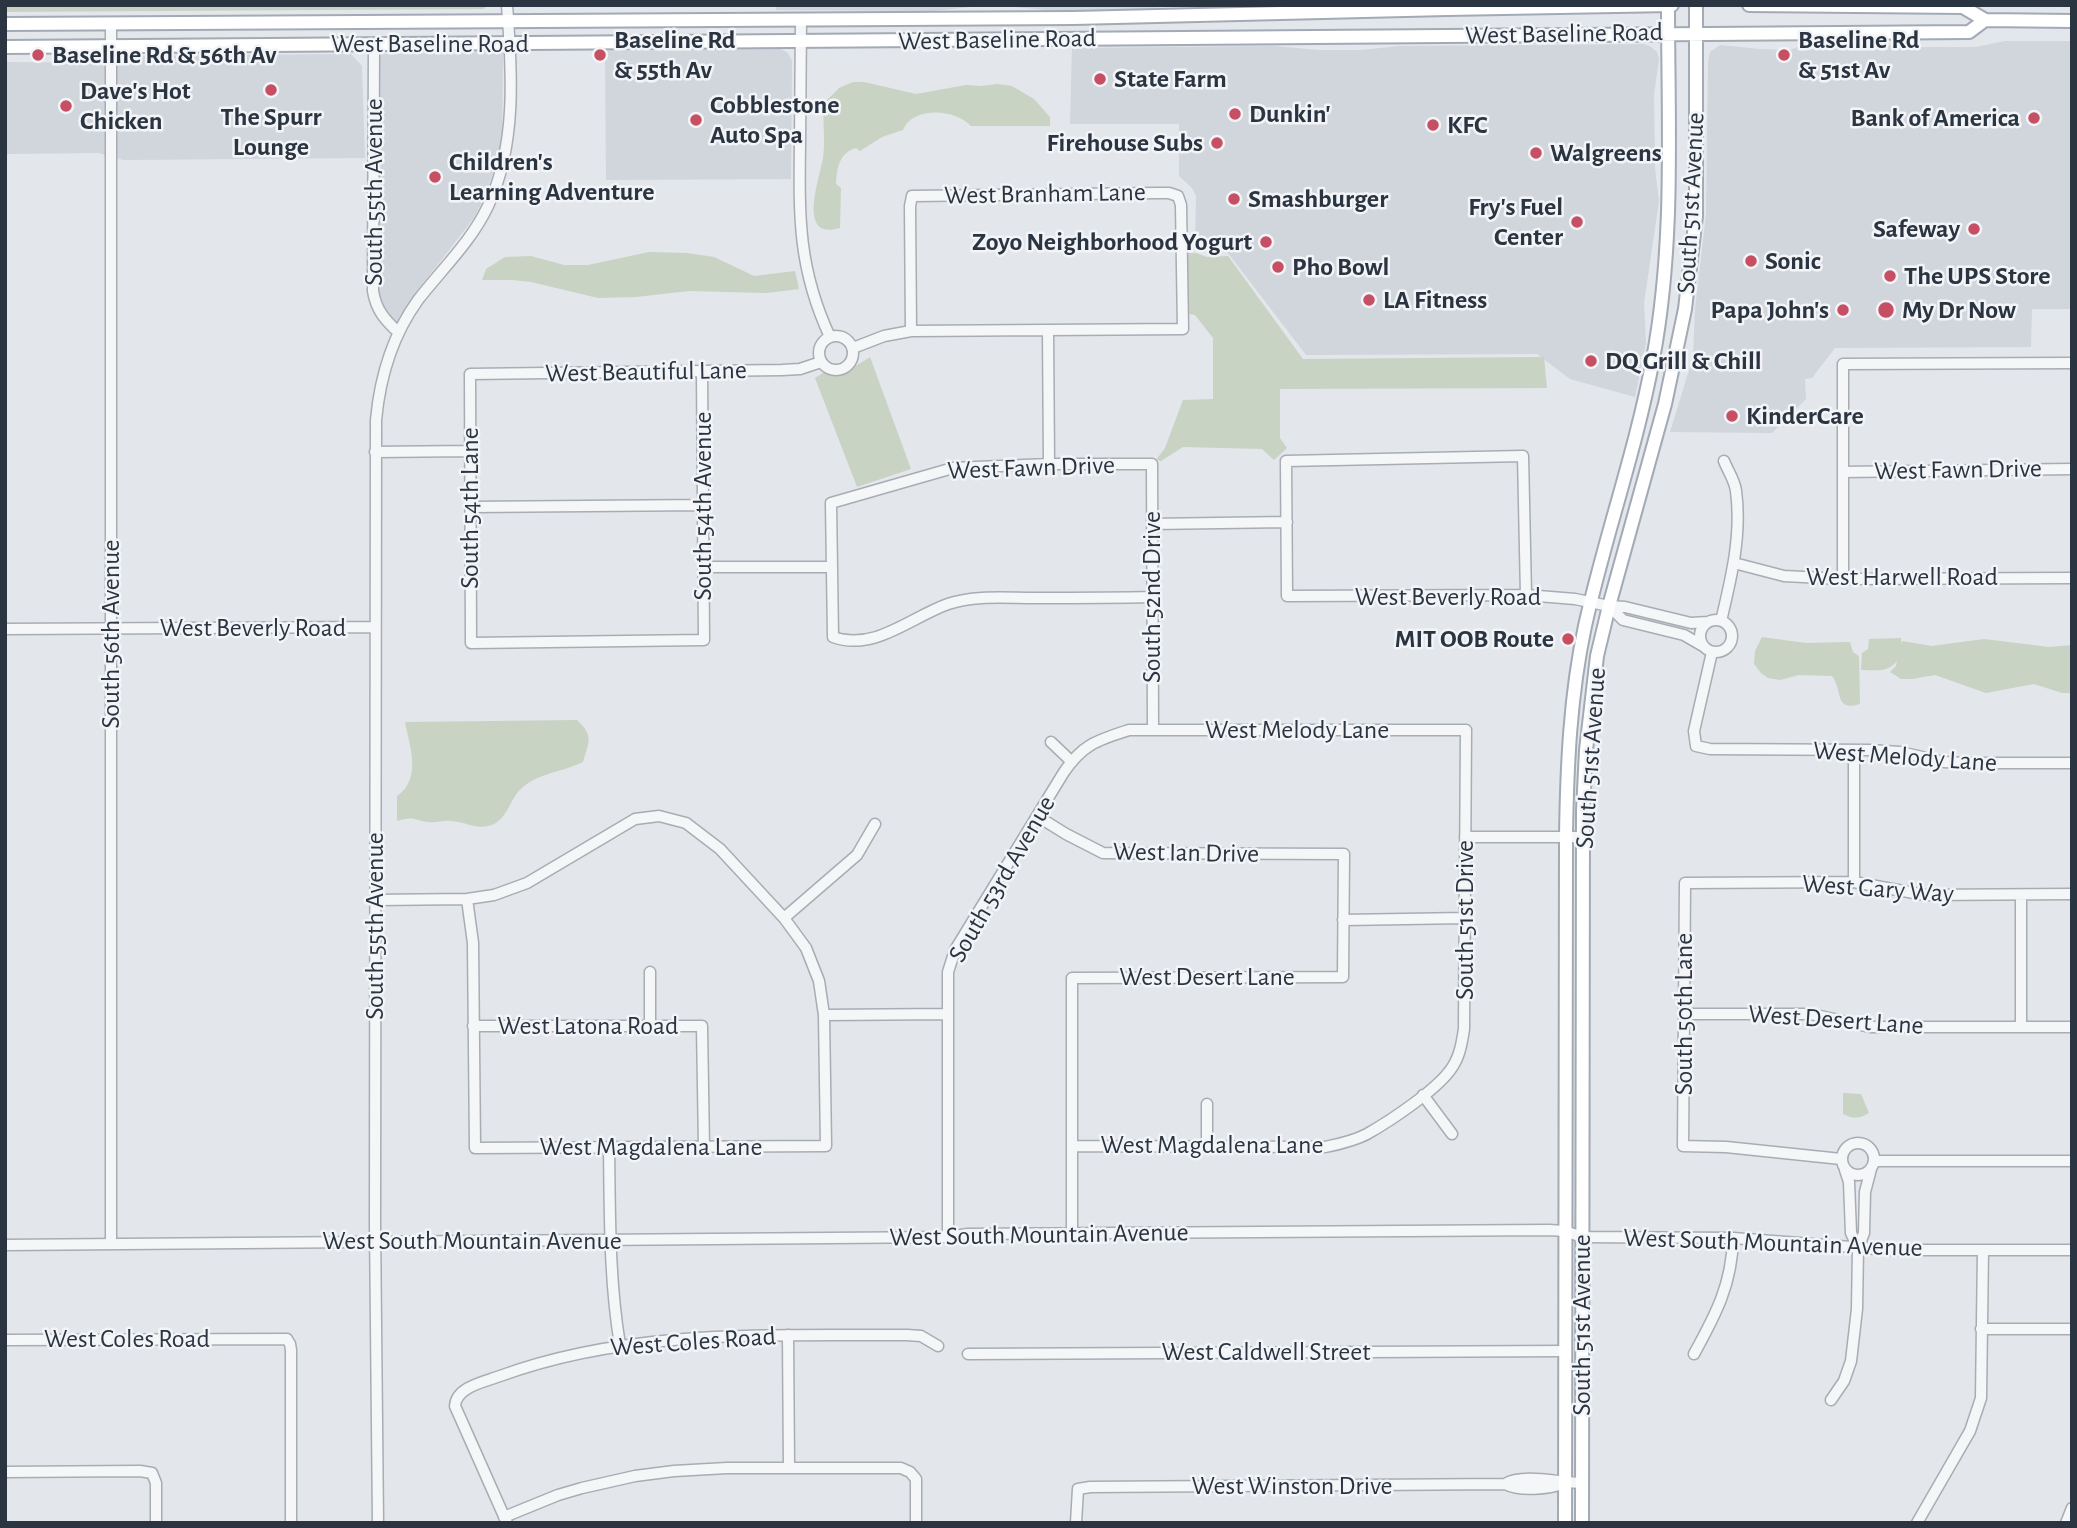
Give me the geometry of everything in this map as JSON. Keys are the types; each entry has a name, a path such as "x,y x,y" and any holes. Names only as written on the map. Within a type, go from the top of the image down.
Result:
{"main road":[{"name":"West Baseline Road","path":"5,24 1074,19 1669,5"},
{"name":"South 51st Avenue","path":"1564,1523 1567,763 1579,657 1644,400 1659,318 1668,234 1669,5"},
{"name":"South 51st Avenue","path":"1582,1523 1585,763 1597,656 1662,417 1685,309 1696,216 1696,5"},
{"name":"West Baseline Road","path":"1749,5 1963,7 1985,20 2072,21"},
{"name":"West Baseline Road","path":"5,47 1969,32 1985,20"}],"street":[{"name":"South 55th Avenue","path":"378,1523 375,1242 376,420 380,387 398,332 418,300 467,242 489,203 500,174 506,148 510,106 507,5"},
{"path":"801,20 799,220 810,286 830,337"},
{"name":"South 56th Avenue","path":"111,23 111,1244"},
{"name":"South 55th Avenue","path":"374,44 373,291 375,303 382,315 398,332"},
{"name":"West Branham Lane","path":"911,331 912,196 1152,193 1178,196 1181,205 1183,329 1048,330"},
{"path":"853,348 884,336 911,331 1048,330 1049,464"},
{"path":"830,337 846,339 853,348 852,359 845,368 828,369 821,362 819,349 830,337"},
{"name":"West Beautiful Lane","path":"470,374 800,369 821,362"},
{"path":"1843,579 1843,364 2072,363"},
{"name":"South 54th Avenue","path":"702,371 704,640"},
{"name":"South 54th Lane","path":"470,374 471,643 704,640"},
{"path":"375,452 470,451"},
{"path":"1152,524 1286,522 1286,461 1524,456 1526,595"},
{"path":"1721,621 1737,542 1736,489 1724,461"},
{"name":"West Fawn Drive","path":"832,567 831,503 953,468 1152,464"},
{"name":"South 52nd Drive","path":"1152,464 1153,730"},
{"name":"West Fawn Drive","path":"1843,472 2072,469"},
{"path":"470,507 704,505"},
{"name":"West Beverly Road","path":"1286,522 1287,596 1526,595 1625,607 1691,623 1708,622"},
{"name":"West Harwell Road","path":"1734,563 1784,576 1843,579 2072,578"},
{"path":"704,567 832,567 834,637 846,642 860,642 878,637 949,604 984,598 1152,597"},
{"name":"West Beverly Road","path":"1609,606 1623,620 1684,635 1707,649"},
{"path":"1721,621 1730,629 1731,641 1724,650 1707,649 1700,642 1700,632 1708,622 1721,621"},
{"name":"West Beverly Road","path":"5,629 375,627"},
{"name":"West Melody Lane","path":"1707,649 1694,731 1696,746 1710,749 1899,752 1944,762 1964,763 2072,763"},
{"name":"West Melody Lane","path":"1129,730 1466,730"},
{"name":"South 53rd Avenue","path":"948,1237 948,972 954,950 1072,762 1087,746 1129,730"},
{"name":"South 51st Drive","path":"1423,1095 1447,1074 1462,1046 1465,1017 1466,730"},
{"path":"1051,742 1072,762"},
{"path":"1854,750 1854,882"},
{"path":"375,900 467,899 494,895 527,883 635,819 659,816 686,823 720,849 784,918 806,948 819,981 824,1015 948,1014"},
{"name":"West Ian Drive","path":"1037,816 1103,853 1344,854 1343,920"},
{"path":"784,918 857,855 875,824"},
{"path":"1465,836 1583,837"},
{"name":"West Gary Way","path":"1685,883 1854,882 1925,895 2072,894"},
{"name":"South 50th Lane","path":"1685,883 1683,1146 1726,1147 1843,1164"},
{"path":"2021,895 2021,1027"},
{"path":"467,899 473,943 473,1026"},
{"path":"1343,920 1465,918"},
{"name":"West Desert Lane","path":"1072,1146 1072,978 1343,977 1343,920"},
{"path":"650,972 650,1026"},
{"name":"West Desert Lane","path":"1684,1014 1811,1014 1870,1027 2072,1027"},
{"name":"West Magdalena Lane","path":"473,1026 475,1148 827,1146 824,1015"},
{"name":"West Latona Road","path":"473,1026 702,1026 704,1147"},
{"path":"1423,1095 1452,1134"},
{"name":"West Magdalena Lane","path":"1072,1146 1325,1147 1366,1135 1423,1095"},
{"path":"1207,1104 1207,1147"},
{"path":"1831,1400 1844,1381 1851,1361 1857,1308 1858,1248 1864,1233 1865,1192 1872,1165 1869,1148 1856,1143 1844,1150 1843,1164 1849,1181 1851,1233 1858,1248"},
{"path":"1072,1146 1072,1234"},
{"path":"609,1148 610,1241 614,1308 620,1345"},
{"path":"1843,1164 1856,1175 1864,1174 1872,1165 2072,1161"},
{"name":"West South Mountain Avenue","path":"5,1245 610,1241 948,1237 968,1234 1565,1231 1582,1237 1733,1238 1858,1248 2072,1250"},
{"path":"1694,1354 1716,1314 1726,1288 1733,1238"},
{"path":"1917,1523 1970,1431 1981,1398 1983,1250"},
{"path":"1981,1329 2072,1329"},
{"path":"788,1335 789,1468"},
{"name":"West Coles Road","path":"505,1520 455,1406 456,1398 462,1391 510,1372 579,1353 620,1345 698,1337 907,1335 921,1336 938,1346"},
{"name":"West Coles Road","path":"5,1340 280,1338 289,1341 292,1523"},
{"name":"West Caldwell Street","path":"968,1354 1565,1351"},
{"path":"505,1520 558,1495 635,1476 674,1471 901,1468 916,1479 916,1523"},
{"path":"5,1472 152,1473 156,1483 156,1523"},
{"name":"West Winston Drive","path":"1076,1523 1078,1489 1505,1484 1512,1488 1552,1480 1581,1483"},
{"path":"2066,1523 2072,1508"}],"shaded area":[{"path":"776,5 1170,5 1152,9 1056,11 1005,6 934,11 776,10"},
{"path":"2005,41 2072,41 2072,309 2032,309 2031,347 1835,348 1812,378 1805,379 1806,399 1772,433 1670,432 1693,357 1695,309 1706,215 1710,52 1720,45 1790,50 1807,43 1976,47"},
{"path":"1644,44 1657,52 1659,59 1654,95 1655,168 1659,201 1644,303 1646,343 1635,397 1570,379 1537,354 1306,355 1228,253 1195,249 1196,196 1192,188 1179,176 1179,124 1070,124 1072,48 1274,46 1361,50 1399,46"},
{"path":"781,49 788,53 792,61 791,179 606,180 605,51"},
{"name":"Children's Learning Adventure","path":"503,52 502,136 485,197 473,219 415,294 397,323 379,300 377,290 379,54"},
{"path":"351,54 362,66 365,158 123,160 99,153 5,154 5,62 126,63 132,56"}],"green space":[{"path":"5,5 487,5 484,9 5,12"},
{"path":"853,82 916,94 966,85 1012,86 1034,99 1050,117 1050,126 971,126 964,120 945,113 916,117 908,122 903,130 882,137 860,151 856,148 850,150 842,157 836,184 841,188 840,228 827,230 818,225 814,217 815,192 824,151 824,103 839,88"},
{"path":"649,252 714,257 754,276 795,271 799,289 767,293 689,291 598,298 531,282 482,280 486,269 505,257 531,256 564,265 588,265"},
{"path":"1188,253 1207,257 1228,256 1303,359 1544,357 1547,388 1280,389 1280,438 1287,448 1274,460 1262,449 1183,447 1161,461 1156,460 1165,448 1183,400 1213,399 1213,338 1187,309"},
{"path":"870,357 911,469 857,487 815,378 823,373 836,374 848,370"},
{"path":"1762,637 1806,643 1850,642 1853,652 1859,656 1860,704 1852,706 1843,702 1832,676 1799,675 1780,680 1768,678 1754,664 1755,651"},
{"path":"1901,638 1901,644 1902,641 1932,646 1984,639 2049,647 2072,645 2072,693 2062,693 2034,684 1986,693 1935,675 1901,679 1890,672 1897,661 1885,669 1861,670 1862,653 1868,649 1869,639"},
{"path":"577,720 586,730 589,740 583,762 530,782 518,792 495,824 483,827 455,821 397,821 397,796 405,789 412,772 405,722"},
{"path":"1843,1093 1861,1094 1869,1113 1856,1118 1843,1114"}],"place":[{"name":"Baseline Rd & 56th Av","path":"38,55"},
{"name":"Baseline Rd & 55th Av","path":"600,55"},
{"name":"Baseline Rd & 51st Av","path":"1784,55"},
{"name":"State Farm","path":"1100,79"},
{"name":"The Spurr Lounge","path":"271,90"},
{"name":"Dave's Hot Chicken","path":"66,106"},
{"name":"Dunkin'","path":"1235,114"},
{"name":"Bank of America","path":"2034,118"},
{"name":"Cobblestone Auto Spa","path":"696,120"},
{"name":"KFC","path":"1433,125"},
{"name":"Firehouse Subs","path":"1217,143"},
{"name":"Walgreens","path":"1536,153"},
{"name":"Children's Learning Adventure","path":"435,177"},
{"name":"Smashburger","path":"1234,199"},
{"name":"Fry's Fuel Center","path":"1577,222"},
{"name":"Safeway","path":"1974,229"},
{"name":"Zoyo Neighborhood Yogurt","path":"1266,242"},
{"name":"Sonic","path":"1751,261"},
{"name":"Pho Bowl","path":"1278,267"},
{"name":"The UPS Store","path":"1890,276"},
{"name":"LA Fitness","path":"1369,300"},
{"name":"Papa John's","path":"1843,310"},
{"name":"My Dr Now","path":"1886,310"},
{"name":"DQ Grill & Chill","path":"1591,361"},
{"name":"KinderCare","path":"1732,416"},
{"name":"MIT OOB Route","path":"1568,639"}]}
